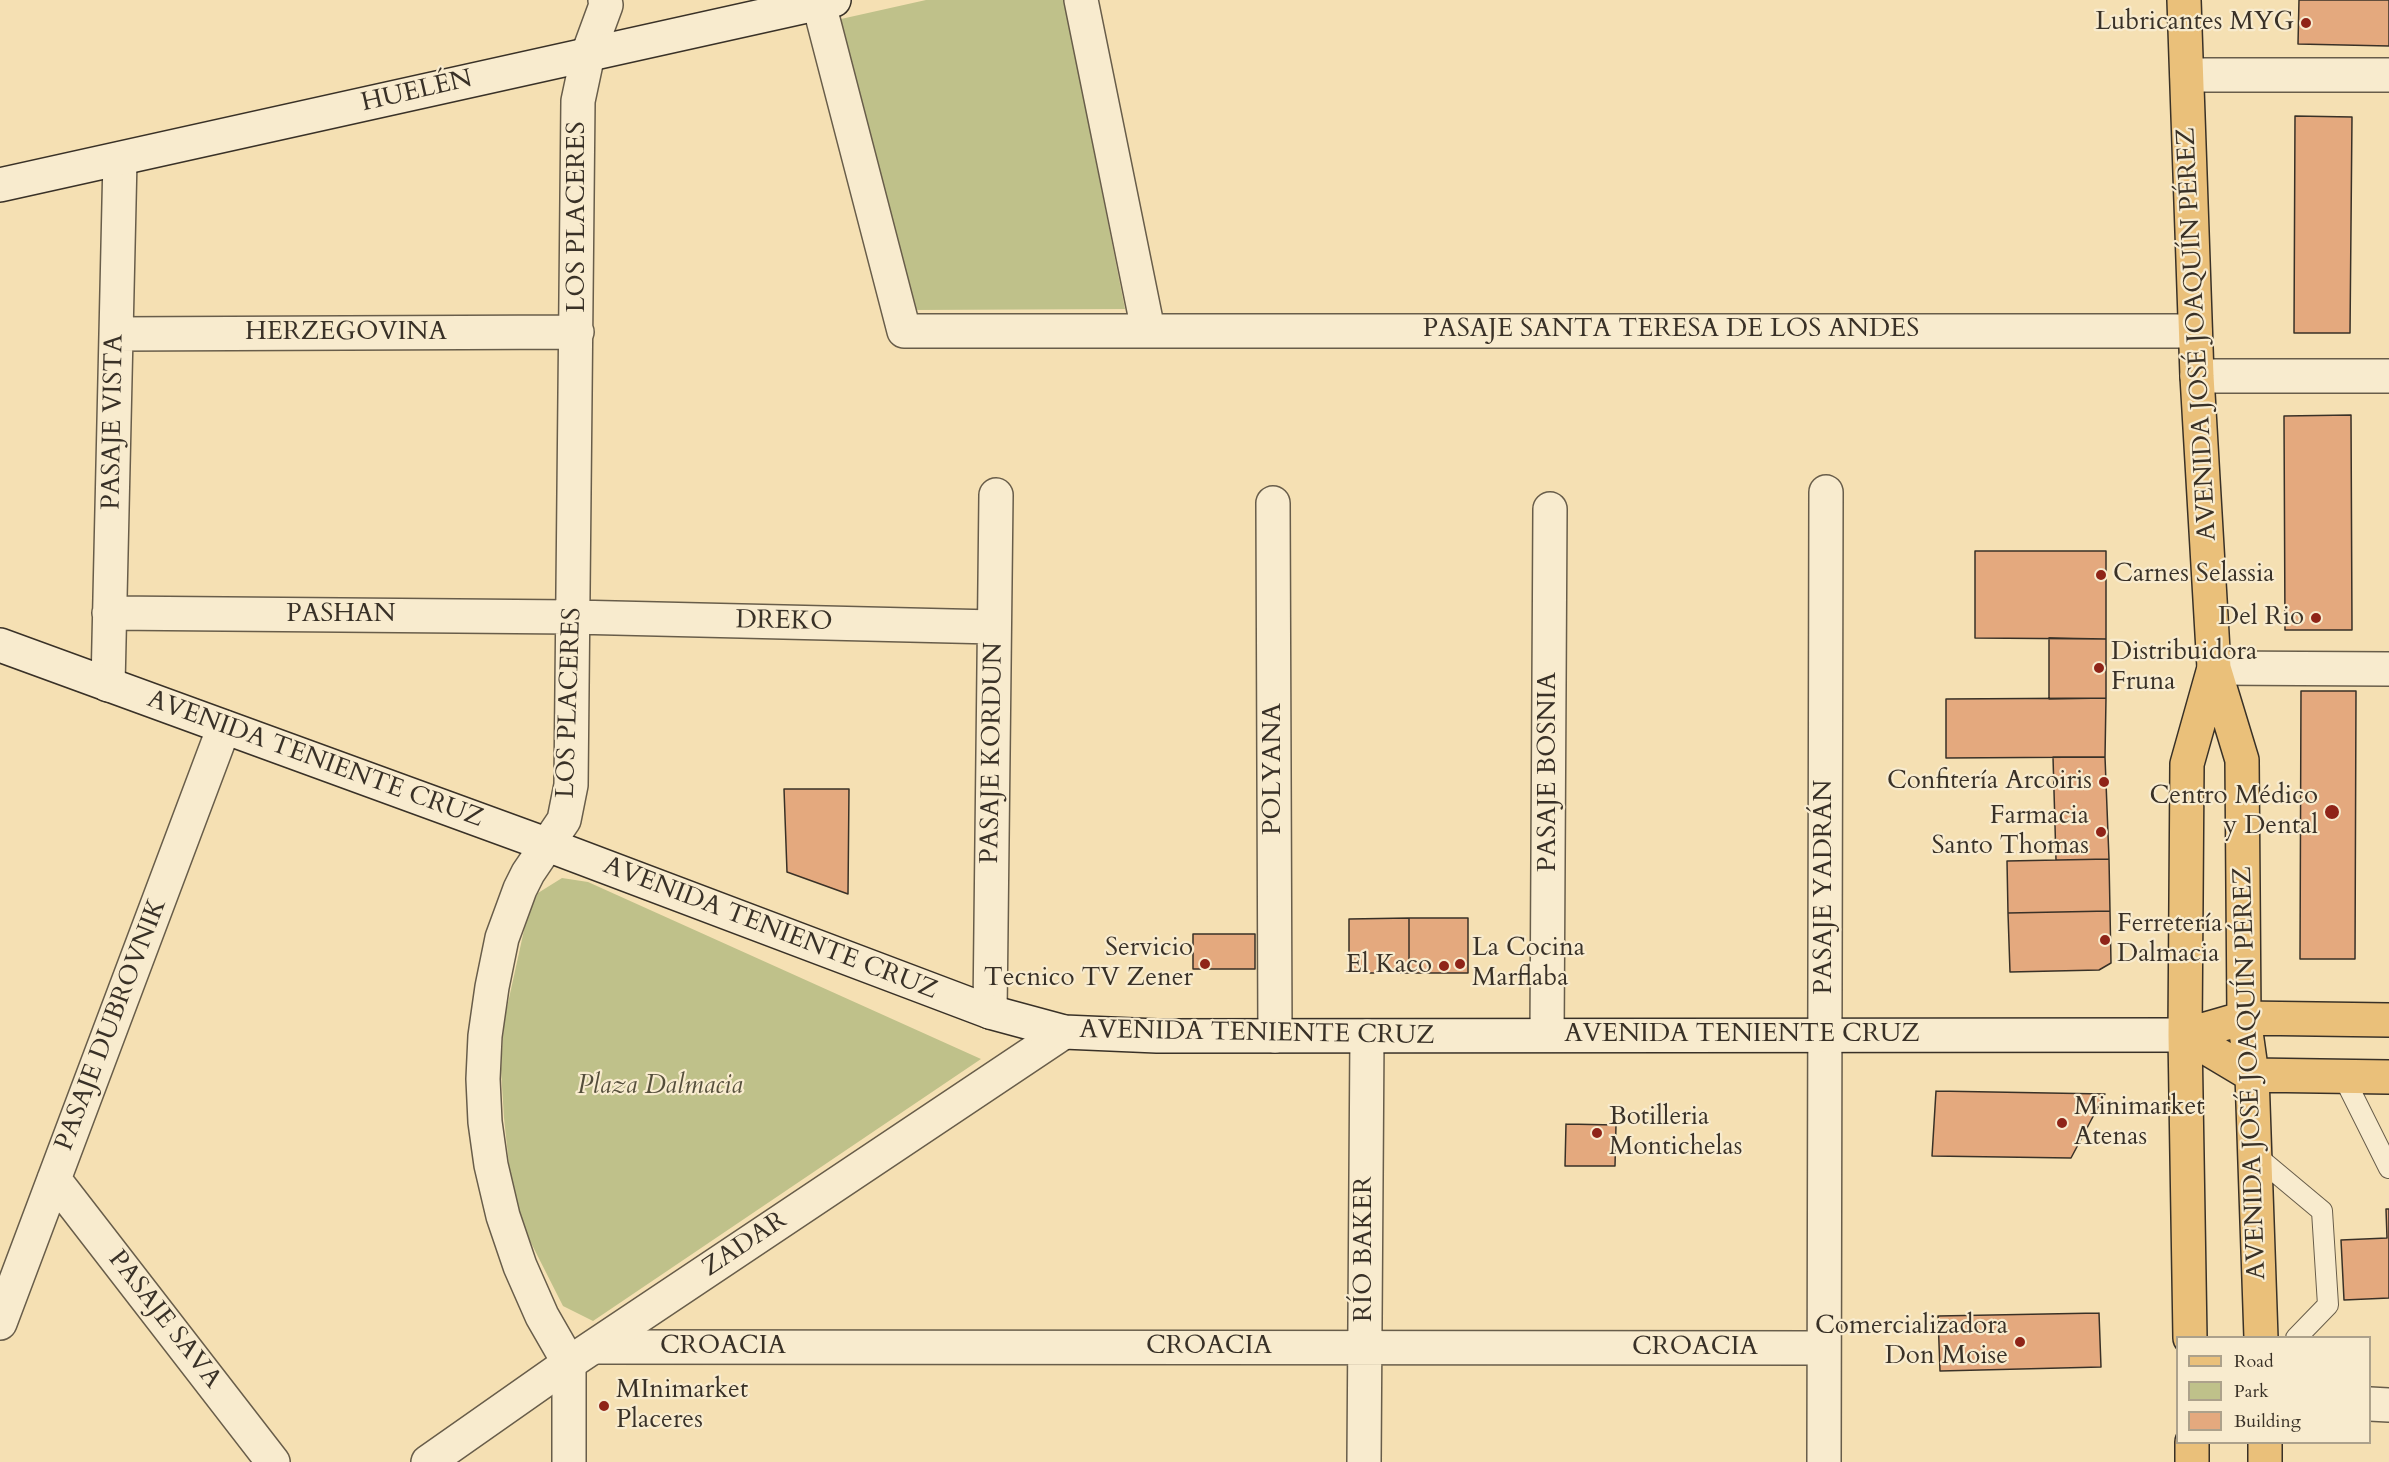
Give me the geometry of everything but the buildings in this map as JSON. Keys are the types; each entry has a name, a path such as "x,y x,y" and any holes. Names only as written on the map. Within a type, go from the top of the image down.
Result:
{"main road":[{"name":"AVENIDA JOSÉ JOAQUÍN PÉREZ","path":"2184,0 2197,376 2214,668 2242,760 2244,1018 2252,1075 2261,1336"},
{"name":"AVENIDA JOSÉ JOAQUÍN PÉREZ","path":"2190,1336 2185,1035 2187,764 2214,668"},
{"name":"AVENIDA TENIENTE CRUZ","path":"2185,1035 2244,1018 2389,1020"},
{"path":"2185,1035 2252,1075 2389,1077"},
{"path":"2192,1444 2192,1462"},
{"path":"2265,1444 2265,1462"}],"street":[{"name":"LOS PLACERES","path":"569,1462 581,1355 538,1306 520,1266 503,1216 491,1165 485,1122 483,1079 490,996 502,938 528,873 564,820 570,794 578,101 588,54 606,5 605,0"},
{"path":"1081,0 1148,330"},
{"name":"HUELÉN","path":"0,185 826,2"},
{"name":"PASAJE SANTA TERESA DE LOS ANDES","path":"826,2 904,331 2195,331"},
{"path":"2187,75 2389,75"},
{"name":"PASAJE VISTA","path":"108,685 120,159"},
{"name":"HERZEGOVINA","path":"116,334 577,332"},
{"path":"2197,376 2389,376"},
{"name":"PASAJE YADRÁN","path":"1824,1462 1826,492"},
{"name":"PASAJE KORDUN","path":"990,1012 996,495"},
{"name":"POLYANA","path":"1273,503 1275,1036"},
{"name":"PASAJE BOSNIA","path":"1547,1035 1550,509"},
{"name":"PASHAN","path":"109,613 573,617"},
{"name":"DREKO","path":"573,617 994,627"},
{"name":"AVENIDA TENIENTE CRUZ","path":"0,645 548,845 990,1012 1064,1032 1109,1035 1275,1036 2185,1035"},
{"path":"2214,668 2389,669"},
{"name":"PASAJE DUBROVNIK","path":"0,1323 224,727"},
{"name":"ZADAR","path":"428,1462 581,1355 1064,1032"},
{"name":"RÍO BAKER","path":"1364,1462 1367,1036"},
{"name":"PASAJE SAVA","path":"54,1179 273,1462"},
{"name":"CROACIA","path":"581,1355 1365,1347 1824,1348"},
{"path":"2371,1404 2389,1404"}],"lane":[{"path":"2343,1076 2389,1167"},
{"path":"2254,1155 2322,1212 2334,1265 2328,1305 2298,1336"}],"green space":[{"path":"926,0 1064,0 1125,309 912,310 841,19"},
{"name":"Plaza Dalmacia","path":"562,878 588,882 981,1059 593,1321 563,1306 524,1229 510,1174 504,1118 501,1070 504,1021 528,912 538,893"}],"place":[{"name":"Lubricantes MYG","path":"2306,23"},
{"name":"Carnes Selassia","path":"2101,575"},
{"name":"Del Rio","path":"2316,618"},
{"name":"Distribuidora Fruna","path":"2099,668"},
{"name":"Confitería Arcoiris","path":"2104,782"},
{"name":"Centro Médico y Dental","path":"2332,812"},
{"name":"Farmacia Santo Thomas","path":"2101,832"},
{"name":"Ferretería Dalmacia","path":"2105,940"},
{"name":"Servicio Tecnico TV Zener","path":"1205,964"},
{"name":"La Cocina Marflaba","path":"1460,964"},
{"name":"El Kaco","path":"1444,966"},
{"name":"Minimarket Atenas","path":"2062,1123"},
{"name":"Botilleria Montichelas","path":"1597,1133"},
{"name":"Comercializadora Don Moise","path":"2020,1342"},
{"name":"MInimarket Placeres","path":"604,1406"}]}
